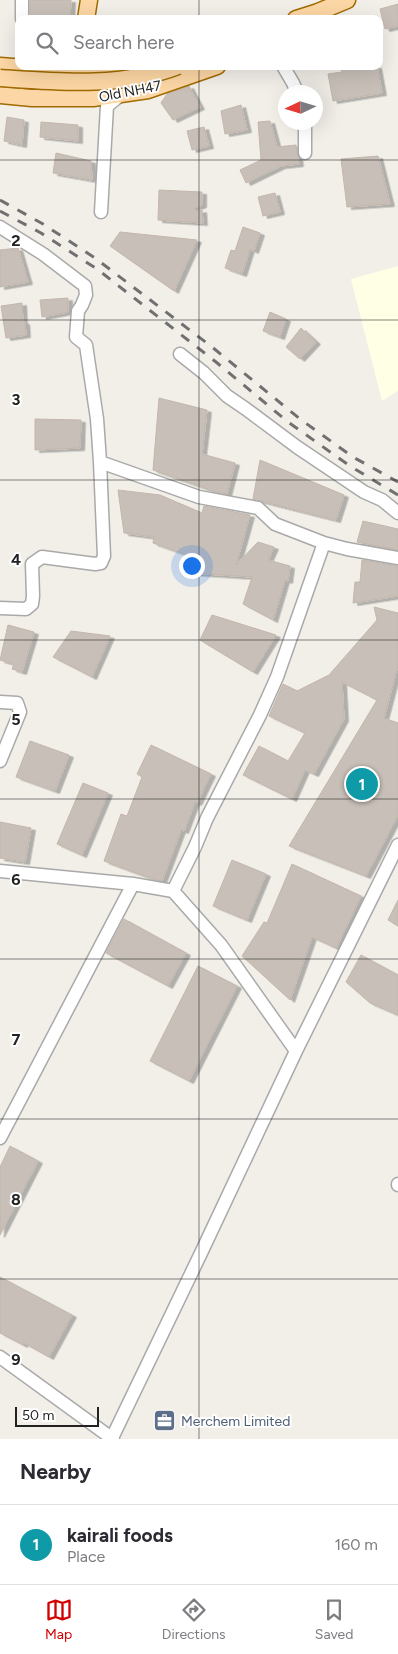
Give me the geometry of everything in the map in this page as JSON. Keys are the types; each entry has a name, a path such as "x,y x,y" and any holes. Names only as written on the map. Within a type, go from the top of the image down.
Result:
{"main road":[{"path":"87,15 89,0"},
{"path":"310,15 342,1"},
{"name":"Old NH47","path":"0,66 15,67"},
{"path":"71,98 77,70"},
{"name":"Old NH47","path":"101,70 119,70"},
{"path":"0,78 80,82 140,78 165,70"},
{"name":"Old NH47","path":"0,95 32,98 94,98 148,90 206,70"}],"street":[{"path":"22,0 22,15"},
{"path":"285,70 294,85"},
{"path":"101,212 108,106 123,93"},
{"path":"305,130 306,153"},
{"path":"0,227 43,254 85,286 86,295 78,311 76,336 86,345 97,419 104,556 101,563 95,564 42,557 32,564 32,604 26,609 0,608"},
{"path":"180,354 204,373 227,396 296,447 364,492 382,500 398,513"},
{"path":"100,462 199,497 258,508 276,524 324,543 398,558"},
{"path":"173,890 277,677 324,543"},
{"path":"0,702 17,703 20,712 0,760"},
{"path":"0,1357 113,1439 296,1051 398,845"},
{"path":"0,871 133,884 173,890 221,945 296,1051"},
{"path":"0,1138 133,884"}],"shaded area":[{"path":"398,266 398,391 382,401 351,279"}],"building":[{"path":"30,0 71,0 70,15 30,15"},
{"path":"398,4 398,26 385,29 380,9"},
{"path":"342,70 378,70 382,93 333,101 328,74 342,72"},
{"path":"189,86 200,107 173,120 161,103 167,94"},
{"path":"241,105 247,130 225,134 221,111"},
{"path":"7,117 24,120 22,145 4,141"},
{"path":"270,121 277,147 296,145 299,164 281,166 246,183 240,170 261,160 258,122"},
{"path":"41,122 78,125 78,141 40,137"},
{"path":"204,127 209,146 192,150 187,131"},
{"path":"56,153 91,161 92,180 53,173"},
{"path":"378,156 390,204 347,207 341,159"},
{"path":"159,190 202,192 202,205 195,208 196,211 202,210 203,223 158,220"},
{"path":"275,193 280,212 263,216 258,197"},
{"path":"243,227 260,233 254,251 250,249 242,274 225,268 231,250 235,251"},
{"path":"120,232 197,240 174,291 110,246"},
{"path":"18,248 28,282 0,287 0,250"},
{"path":"68,298 68,312 42,317 40,300"},
{"path":"22,303 26,335 6,338 1,306"},
{"path":"270,312 286,319 280,337 263,331"},
{"path":"301,328 316,342 300,359 286,347"},
{"path":"159,398 207,410 202,454 235,463 227,494 208,490 153,470"},
{"path":"35,419 81,420 80,448 35,450"},
{"path":"260,460 344,495 336,520 253,499"},
{"path":"118,490 160,495 202,513 204,506 250,515 236,565 258,542 274,547 268,560 290,566 288,581 285,580 273,620 243,604 252,577 190,573 193,557 153,543 154,537 124,533"},
{"path":"363,521 398,529 398,550 357,542"},
{"path":"362,560 398,566 398,596 353,603 355,582 360,582"},
{"path":"374,607 398,613 398,665 384,718 398,723 398,815 366,876 289,846 377,700 342,682 344,719 314,774 305,770 292,799 243,775 259,746 288,761 305,733 269,716 283,684 297,691 329,675 377,620"},
{"path":"212,615 276,635 253,672 200,640"},
{"path":"8,625 34,632 22,672 12,669 14,664 0,660"},
{"path":"71,631 110,636 92,677 53,657"},
{"path":"30,741 69,755 55,791 16,777"},
{"path":"151,745 211,774 197,803 195,802 184,831 181,830 162,881 104,861 121,814 127,816 142,777 137,774"},
{"path":"83,783 108,793 82,855 57,844"},
{"path":"0,822 31,828 25,862 0,858"},
{"path":"232,860 266,874 247,920 213,906"},
{"path":"292,864 361,896 336,948 312,937 290,1000 242,956 264,922 267,923"},
{"path":"398,900 398,926 388,920"},
{"path":"124,919 186,953 168,986 106,953"},
{"path":"361,955 398,975 398,1015 370,1003 346,982"},
{"path":"198,966 237,986 189,1081 150,1061"},
{"path":"10,1146 38,1161 0,1235 0,1167"},
{"path":"0,1277 72,1315 49,1357 24,1343 23,1345 0,1333"}],"railway":[{"path":"0,200 43,224 95,258 212,347 300,419 353,457 398,482"},
{"path":"0,211 41,233 97,269 216,362 288,422 350,466 398,495"}],"place":[{"name":"kairali foods","path":"362,784"},
{"name":"Merchem Limited","path":"165,1421"}]}
